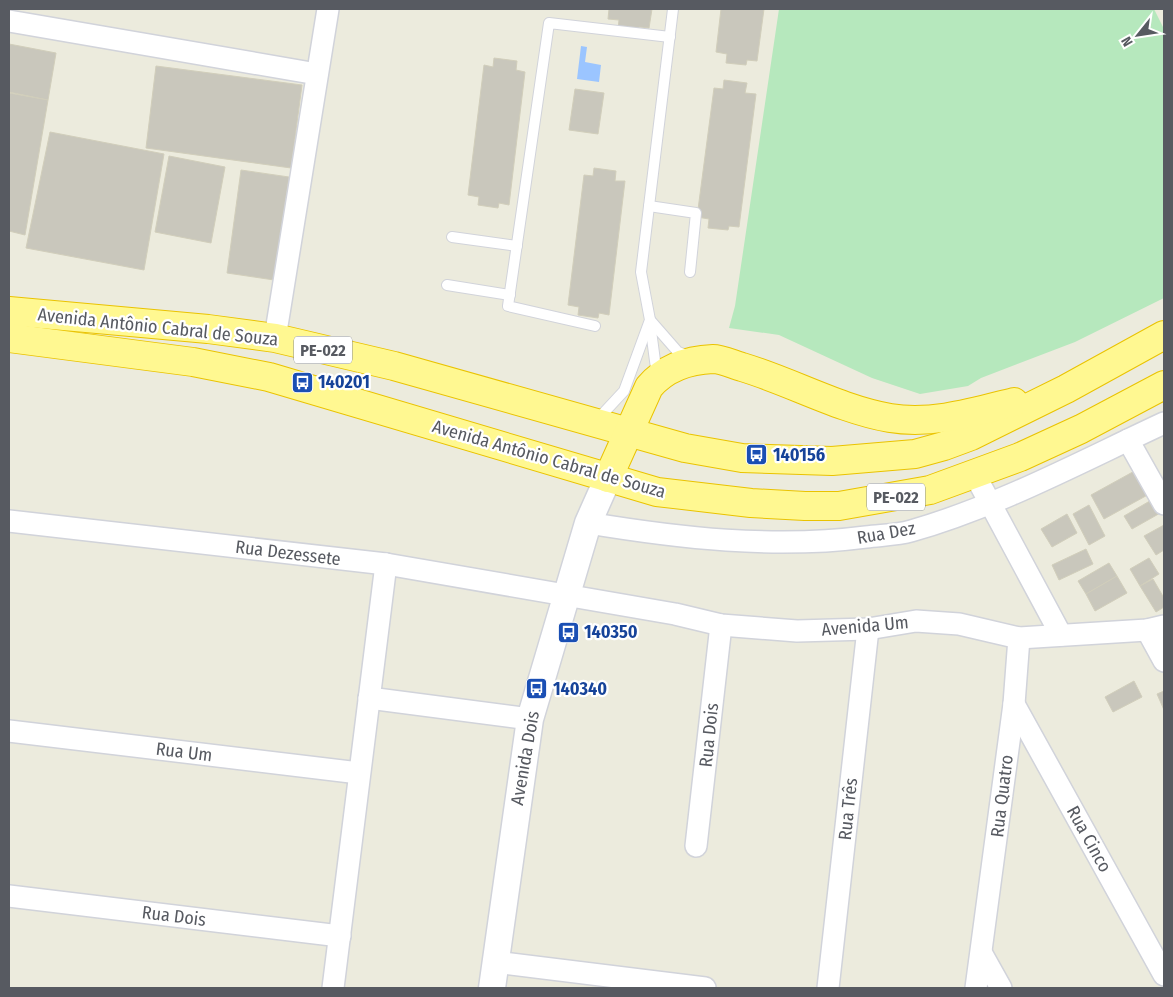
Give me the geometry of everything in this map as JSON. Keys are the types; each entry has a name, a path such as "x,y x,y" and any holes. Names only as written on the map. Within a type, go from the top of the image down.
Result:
{"highway":[{"name":"Avenida Antônio Cabral de Souza","path":"9,311 208,329 275,338 394,366 685,448 742,458 832,461 915,454 944,446 970,436 1066,389 1164,335"},
{"name":"Avenida Antônio Cabral de Souza","path":"9,338 193,362 269,377 667,494 751,503 839,506 930,490 975,475 1081,429 1163,388"},
{"path":"608,478 649,387 657,378 670,369 715,359 759,372 844,405 890,418 920,421 966,414 1066,389"}],"street":[{"path":"275,338 328,9"},
{"path":"9,21 318,74"},
{"name":"Rua Dez","path":"588,523 632,530 768,543 830,542 910,531 991,503 1164,423"},
{"path":"1128,440 1164,504"},
{"path":"975,475 1061,635"},
{"name":"Avenida Dois","path":"492,988 530,719 588,523 608,478"},
{"name":"Rua Dezessete","path":"9,521 386,564 566,594"},
{"path":"333,988 386,564"},
{"name":"Avenida Um","path":"566,594 675,614 721,625 797,631 868,629 916,621 959,624 1020,638 1156,628"},
{"name":"Rua Dois","path":"696,846 721,625"},
{"path":"1156,628 1164,661"},
{"name":"Rua Três","path":"828,988 868,629"},
{"name":"Rua Quatro","path":"976,988 1014,704 1020,638"},
{"path":"369,698 530,719"},
{"name":"Rua Cinco","path":"1014,704 1164,975"},
{"name":"Rua Um","path":"9,731 359,773"},
{"name":"Rua Dois","path":"9,896 340,936"},
{"path":"982,954 1001,988"},
{"path":"495,962 705,988"}],"lane":[{"path":"657,378 650,320 641,272 673,9"},
{"path":"595,326 508,306 549,23 670,37"},
{"path":"649,206 696,213 690,272"},
{"path":"452,238 517,246"},
{"path":"447,285 510,295"},
{"path":"650,320 678,352 705,361"},
{"path":"594,423 624,391 650,320"}],"green space":[{"path":"779,9 1154,9 1164,29 1164,298 1075,342 981,378 968,386 920,394 872,378 779,335 729,328 735,306"}],"water":[{"path":"581,46 587,47 585,62 601,65 599,82 577,79"}],"building":[{"path":"609,9 652,9 649,28 639,27 638,32 618,29 619,20 608,19"},
{"path":"721,9 764,9 757,61 747,60 746,65 726,63 727,54 716,52"},
{"path":"9,44 56,53 48,100 9,92"},
{"path":"494,58 517,61 516,70 525,72 509,205 499,203 498,208 478,205 479,197 468,195 484,65 493,67"},
{"path":"156,66 302,85 291,168 146,148"},
{"path":"724,80 747,83 745,93 756,94 739,227 729,226 728,230 708,228 709,219 697,217 714,88 723,89"},
{"path":"575,89 604,93 598,134 569,130"},
{"path":"9,93 48,100 25,235 9,231"},
{"path":"50,132 164,154 144,270 26,248"},
{"path":"169,156 225,167 211,243 155,232"},
{"path":"594,168 616,171 615,181 625,181 609,315 599,313 598,318 578,315 579,307 568,305 584,175 593,176"},
{"path":"241,170 289,177 274,280 227,273"},
{"path":"1140,468 1153,492 1104,519 1091,495"},
{"path":"1155,498 1162,512 1132,529 1124,516"},
{"path":"1089,505 1105,536 1089,545 1073,514"},
{"path":"1067,514 1077,533 1052,547 1041,529"},
{"path":"1164,525 1164,550 1156,555 1144,536"},
{"path":"1086,549 1093,564 1059,580 1052,565"},
{"path":"1149,558 1159,574 1140,586 1130,569"},
{"path":"1109,563 1117,576 1086,594 1078,581"},
{"path":"1117,576 1127,593 1095,611 1086,594"},
{"path":"1153,579 1164,598 1164,607 1156,612 1140,586"},
{"path":"1134,681 1142,697 1113,712 1105,697"},
{"path":"1164,691 1164,710 1157,694"}],"place":[{"name":"140201","path":"302,382"},
{"name":"140156","path":"757,455"},
{"name":"140350","path":"568,632"},
{"name":"140340","path":"537,689"}]}
